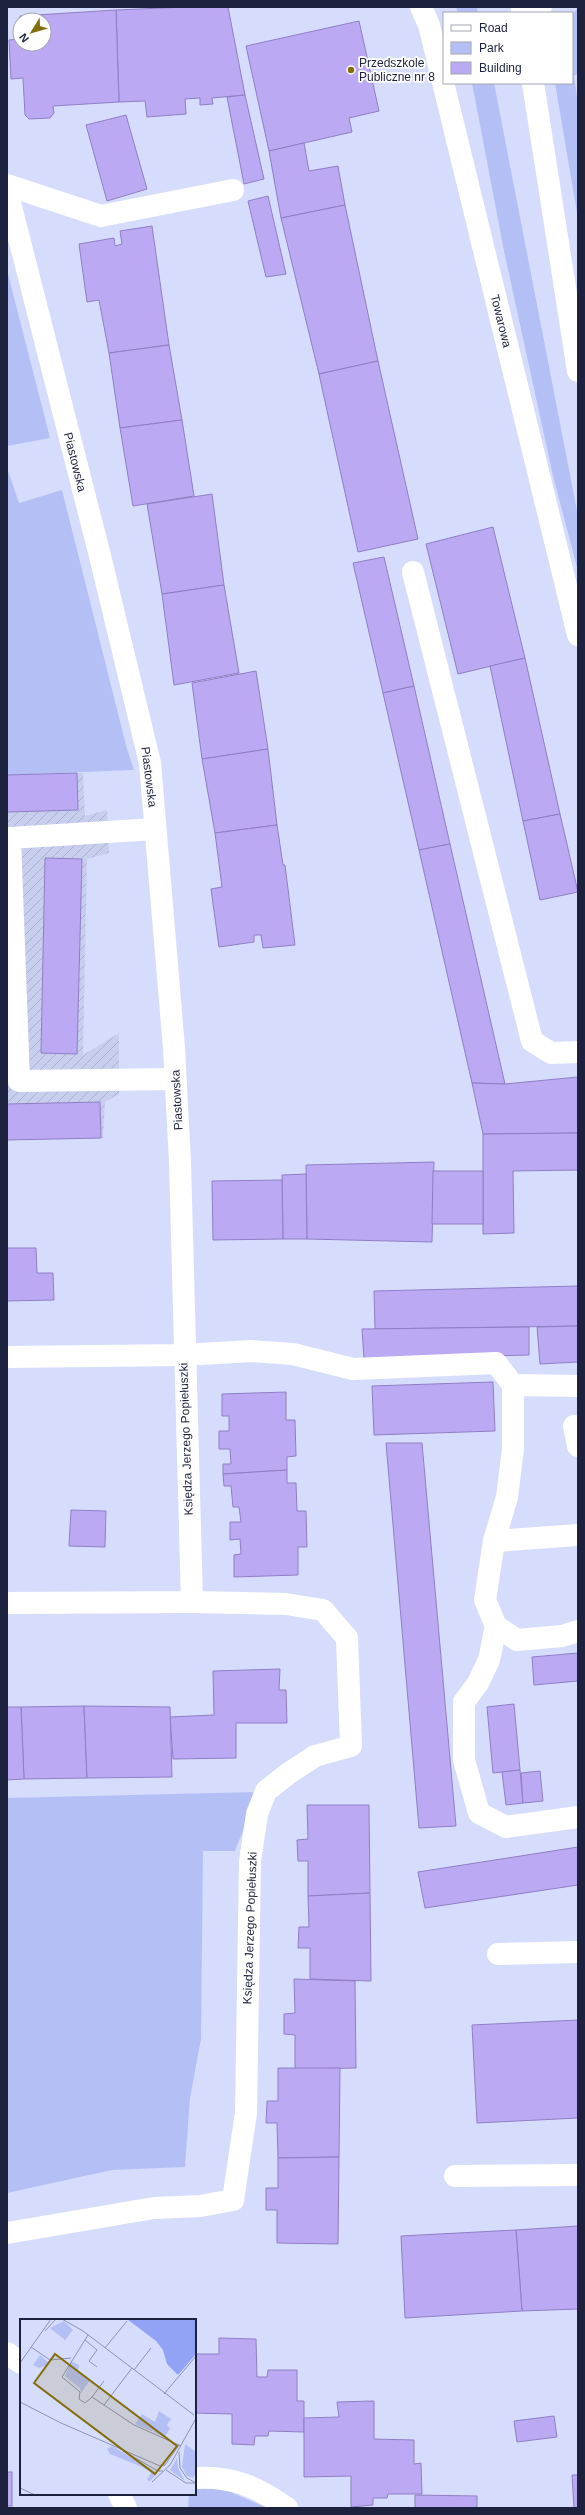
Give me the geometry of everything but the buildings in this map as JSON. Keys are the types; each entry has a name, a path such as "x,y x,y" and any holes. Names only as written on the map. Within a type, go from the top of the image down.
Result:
{"street":[{"name":"Towarowa","path":"421,7 429,25 443,82"},
{"name":"Towarowa","path":"443,84 578,635"},
{"path":"533,84 578,371"},
{"path":"7,184 101,216 233,190"},
{"name":"Piastowska","path":"7,191 100,556 150,762 175,1079 180,1162 184,1355"},
{"path":"413,572 532,1041 551,1053 578,1052"},
{"path":"155,829 10,838 19,1081 175,1079"},
{"path":"184,1355 251,1351 293,1354 353,1369 496,1363 513,1385 512,1457 507,1496 494,1541 485,1600 496,1626 489,1660 478,1683 464,1702 464,1760 479,1813 506,1827 578,1817"},
{"name":"Księdza Jerzego Popiełuszki","path":"7,1357 184,1355 192,1602"},
{"path":"513,1385 578,1386"},
{"path":"494,1541 578,1535"},
{"name":"Księdza Jerzego Popiełuszki","path":"7,1603 192,1602 286,1604 323,1610 346,1638 351,1746 315,1756 289,1773 266,1791 256,1814 250,1861 246,2113 233,2200 200,2206 146,2209 7,2233"},
{"path":"496,1626 518,1640 562,1636 578,1631"},
{"path":"498,1954 578,1952"},
{"path":"454,2176 578,2175"},
{"path":"7,2354 20,2362"},
{"path":"196,2478 208,2477 245,2484 268,2494 287,2508"},
{"path":"120,2495 126,2508"}],"shaded area":[{"path":"83,773 85,816 107,810 109,853 87,859 83,1055 119,1033 119,1094 105,1102 103,1138 7,1140 7,775"}],"green space":[{"path":"456,7 477,7 478,12 458,12"},
{"path":"578,7 578,73 574,76 578,104 578,219 555,84 573,84 573,14"},
{"path":"472,84 494,84 578,516 578,571 553,476 504,251"},
{"path":"7,270 50,438 7,446"},
{"path":"7,468 19,503 62,490 127,749 134,770 7,775"},
{"path":"258,1792 235,1851 203,1851 201,2039 190,2098 185,2167 112,2170 7,2193 7,1798"},
{"path":"196,2487 226,2490 267,2508 188,2508 189,2495 196,2495"}],"place":[{"name":"Przedszkole Publiczne nr 8","path":"351,70"}]}
